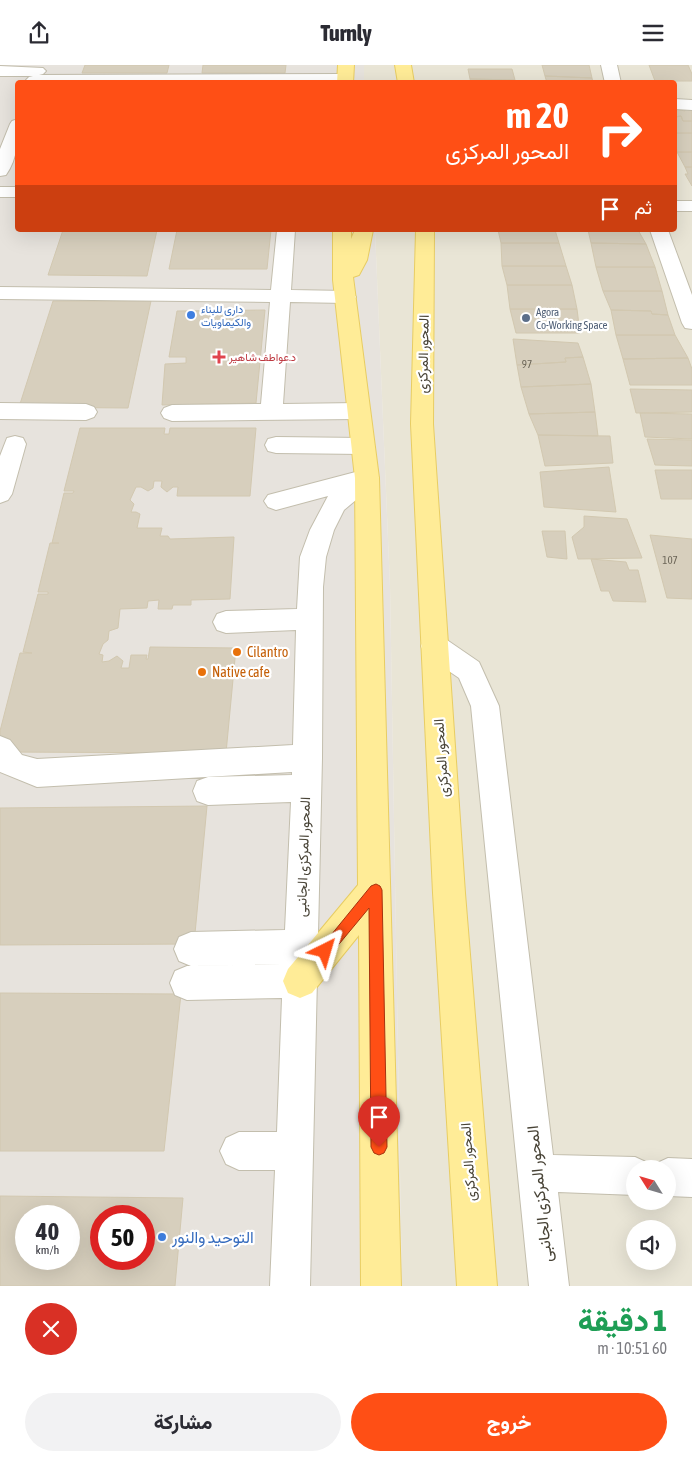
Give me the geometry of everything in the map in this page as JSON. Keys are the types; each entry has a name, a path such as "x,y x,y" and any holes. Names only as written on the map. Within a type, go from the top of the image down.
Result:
{"main road":[{"path":"403,65 406,80"},
{"path":"342,232 344,289 367,478 376,890 381,1286"},
{"path":"344,289 360,256 363,232"},
{"name":"المحور المركزى","path":"425,232 422,424 449,893 477,1286"},
{"path":"300,981 376,890"}],"street":[{"path":"609,65 612,80"},
{"path":"0,71 111,80"},
{"path":"129,80 175,72 346,76"},
{"path":"677,104 692,105"},
{"path":"0,171 15,132"},
{"path":"0,192 15,192"},
{"path":"677,206 692,206"},
{"path":"271,412 286,232"},
{"path":"660,232 692,323"},
{"path":"0,293 280,297 344,289"},
{"path":"0,411 86,412"},
{"path":"172,413 359,411"},
{"path":"0,494 15,443"},
{"path":"276,445 363,445"},
{"path":"276,501 367,478"},
{"name":"المحور المركزى الجانبى","path":"290,1286 309,619 313,557 322,530 335,504 367,478"},
{"path":"226,622 309,619"},
{"name":"المحور المركزى الجانبى","path":"434,646 469,670 485,706 549,1286"},
{"path":"0,749 12,765 37,773 306,773"},
{"path":"208,791 306,773"},
{"path":"191,949 300,946"},
{"path":"187,983 300,981"},
{"path":"239,1151 294,1151"},
{"path":"537,1173 626,1176"},
{"path":"676,1177 692,1178"}],"shaded area":[{"path":"0,65 364,65 364,80 15,80 15,232 375,232 390,586 402,1286 0,1286"},
{"path":"364,65 692,65 692,1286 402,1286 390,586 375,232 677,232 677,80 364,80"}],"building":[{"path":"85,65 169,65 167,73 82,73"},
{"path":"203,65 286,65 285,73 202,73"},
{"path":"542,65 589,65 592,78 545,76"},
{"path":"649,65 688,65 692,74 692,81 655,80"},
{"path":"468,69 512,69 515,80 470,79"},
{"path":"545,76 592,78 592,80 546,80"},
{"path":"470,79 515,80 470,80"},
{"path":"684,105 692,106 692,121 683,121 681,116 677,117 677,109 685,111"},
{"path":"681,116 683,121 692,121 692,133 677,133 677,117"},
{"path":"677,133 692,133 692,152 677,152"},
{"path":"677,152 692,152 692,167 685,167"},
{"path":"685,167 692,167 692,186 685,174 688,174"},
{"path":"62,232 157,232 147,276 48,275"},
{"path":"177,232 271,232 267,269 169,269"},
{"path":"498,232 556,232 559,243 501,243"},
{"path":"588,232 639,232 646,244 591,243"},
{"path":"501,243 559,243 566,266 502,266"},
{"path":"591,243 646,244 655,267 596,267"},
{"path":"502,266 566,266 572,285 507,285"},
{"path":"596,267 655,267 662,291 603,291"},
{"path":"507,285 572,285 577,309 510,309"},
{"path":"603,291 662,291 668,315 652,314 651,311 611,310"},
{"path":"53,301 151,301 128,408 19,407"},
{"path":"510,309 577,309 580,333 516,333"},
{"path":"265,310 256,403 162,405 165,364 186,363 186,357 169,357 177,311"},
{"path":"611,310 651,311 652,314 668,315 675,335 616,335"},
{"path":"616,335 675,335 688,358 623,359"},
{"path":"513,339 578,343 583,357 565,358 566,362 517,365"},
{"path":"583,357 591,384 521,387 517,365 566,362 565,358"},
{"path":"688,358 692,369 692,385 630,385 623,359"},
{"path":"591,384 595,412 529,414 521,387"},
{"path":"630,389 692,390 692,412 636,413"},
{"path":"595,412 598,436 538,435 529,414"},
{"path":"640,413 692,414 692,439 645,437"},
{"path":"80,428 165,428 164,434 169,434 170,428 256,428 250,496 177,496 178,487 173,487 167,492 161,487 162,481 154,481 153,488 148,491 141,487 136,487 130,500 134,504 131,512 140,514 137,528 162,528 160,536 168,536 170,539 234,537 230,599 191,600 191,605 173,605 172,609 158,609 159,600 148,601 147,608 120,609 118,628 109,631 108,640 103,644 99,654 103,655 102,662 109,661 117,656 123,661 121,668 129,668 131,655 147,655 146,659 148,659 150,647 236,648 226,753 0,752 0,731 20,653 32,653 23,652 38,594 48,594 48,592 38,592 50,543 52,543 64,493 73,493 74,491 64,491"},
{"path":"538,435 610,436 613,463 545,466"},
{"path":"647,439 692,440 692,466 655,465"},
{"path":"609,467 616,512 544,507 540,472"},
{"path":"655,470 692,470 692,499 661,499"},
{"path":"584,516 627,519 642,558 578,559 572,537 584,527"},
{"path":"542,531 565,531 567,559 547,557"},
{"path":"650,535 692,539 692,599 667,598"},
{"path":"591,559 626,562 629,570 638,570 646,602 613,601 609,591 601,591"},
{"path":"207,806 194,944 0,945 0,808"},
{"path":"0,993 181,994 164,1151 0,1151"},
{"name":"التوحيد والنور","path":"0,1196 183,1198 175,1286 0,1286"}],"place":[{"name":"دارى للبناء والكيماويات","path":"191,315"},
{"name":"Agora Co-Working Space","path":"526,318"},
{"name":"د.عواطف شاهير","path":"219,357"},
{"name":"Cilantro","path":"237,652"},
{"name":"Native cafe","path":"202,672"},
{"name":"التوحيد والنور","path":"162,1237"}],"route":[{"path":"325,951 376,890 379,1147"}]}
